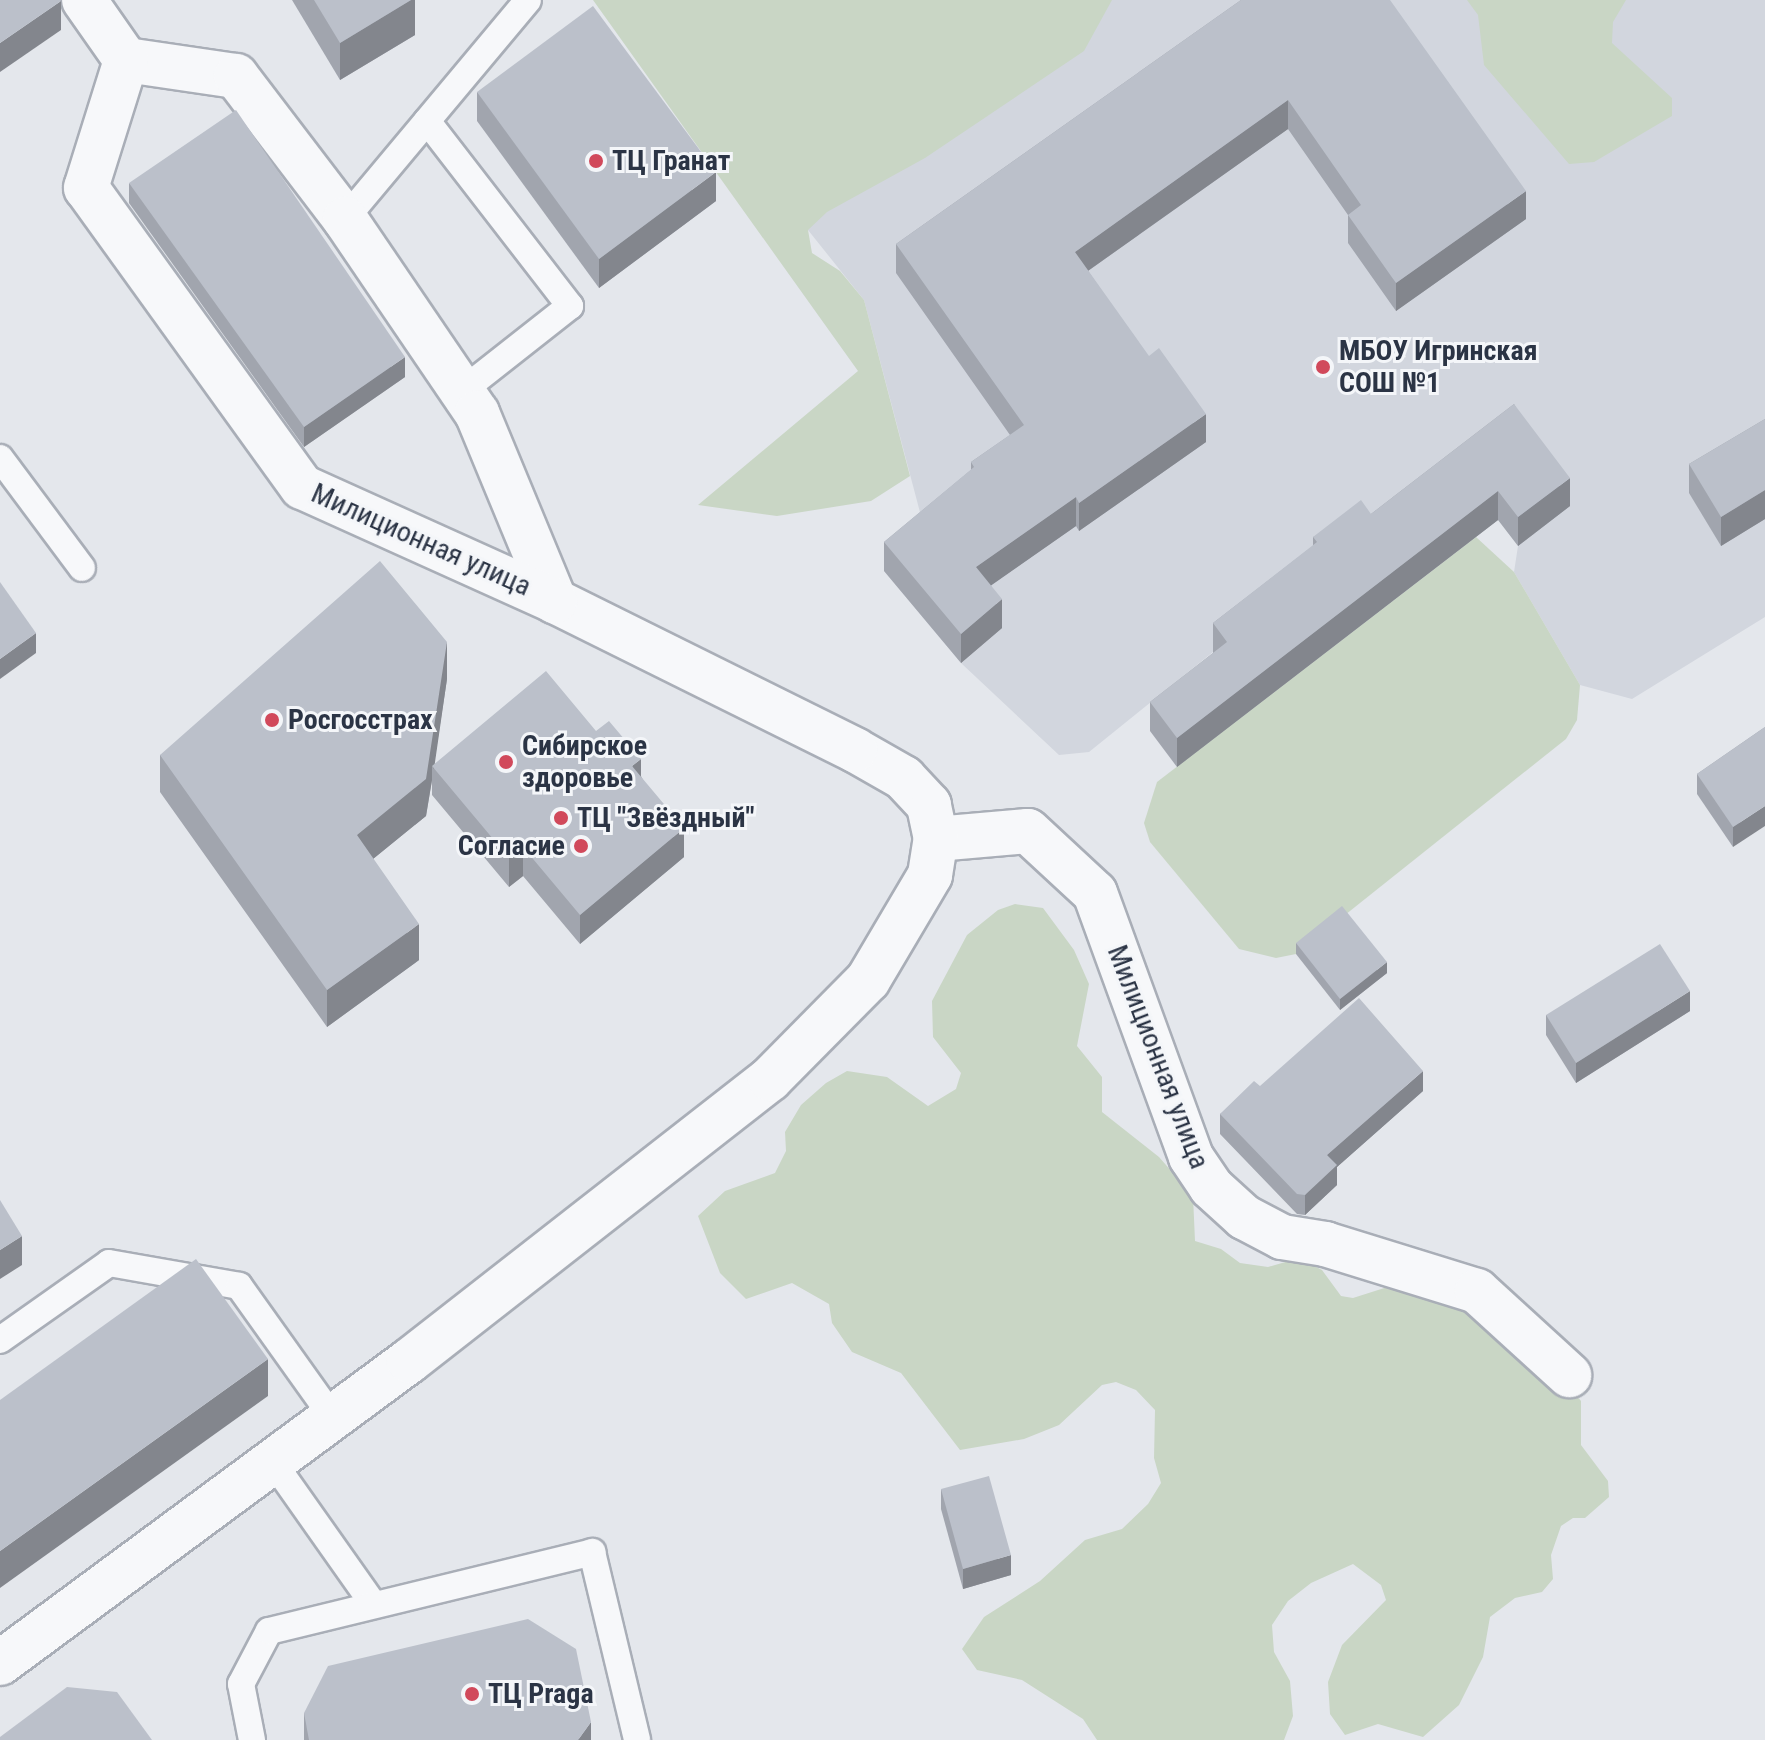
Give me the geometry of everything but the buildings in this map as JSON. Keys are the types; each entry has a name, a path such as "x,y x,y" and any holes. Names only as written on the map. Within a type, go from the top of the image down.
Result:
{"street":[{"path":"84,0 126,60 236,76 345,219 477,413 555,601"},
{"name":"Милиционная улица","path":"126,60 86,188 302,487 555,601 904,778 929,805 936,839 1028,831 1095,893 1191,1157 1211,1187 1244,1217 1282,1237 1325,1244 1477,1291 1569,1375"},
{"path":"0,1663 333,1418 770,1079 868,980 930,875 936,839"}],"lane":[{"path":"345,219 528,0"},
{"path":"427,121 570,306 462,391"},
{"path":"0,458 82,568"},
{"path":"0,1340 109,1263 239,1286 333,1418"},
{"path":"273,1462 373,1604"},
{"path":"252,1740 241,1684 269,1631 592,1552 637,1740"}],"shaded area":[{"name":"МБОУ Игринская СОШ №1","path":"624,0 1765,0 1765,617 1632,699 1580,685 1514,572 1518,546 1513,433 1213,652 1089,752 1059,755 961,663 884,571 926,535 864,300"}],"green space":[{"path":"593,0 1112,0 1084,51 925,158 827,212 808,230 812,253 840,271 864,300 910,476 871,501 777,516 698,505 858,371"},
{"path":"1467,0 1626,0 1613,22 1612,43 1672,98 1672,116 1594,162 1569,164 1484,65 1478,15"},
{"path":"1476,537 1514,572 1580,685 1577,720 1566,739 1296,954 1276,958 1239,949 1150,842 1144,823 1157,782"},
{"path":"1015,904 1043,908 1074,950 1089,984 1077,1046 1102,1077 1102,1112 1159,1157 1193,1196 1195,1241 1221,1249 1240,1263 1268,1267 1299,1258 1322,1270 1341,1296 1353,1298 1400,1283 1471,1314 1544,1356 1581,1401 1581,1445 1608,1481 1609,1497 1585,1518 1573,1518 1561,1526 1551,1555 1553,1579 1542,1592 1515,1598 1490,1617 1483,1657 1459,1705 1423,1737 1378,1724 1345,1735 1330,1714 1328,1682 1342,1645 1386,1600 1381,1585 1353,1564 1311,1583 1288,1601 1272,1625 1274,1652 1290,1681 1293,1716 1284,1740 1097,1740 1083,1719 1022,1680 977,1670 962,1649 984,1617 1040,1581 1085,1540 1122,1529 1148,1504 1161,1483 1154,1458 1155,1410 1136,1390 1116,1382 1102,1385 1059,1425 1024,1439 960,1450 901,1373 852,1352 832,1323 829,1304 792,1283 746,1299 720,1273 698,1216 725,1191 775,1173 786,1151 785,1132 801,1105 826,1083 847,1071 887,1077 928,1106 956,1089 961,1073 933,1037 932,1001 967,935 998,910"}],"place":[{"name":"ТЦ Гранат","path":"596,161"},
{"name":"МБОУ Игринская СОШ №1","path":"1323,367"},
{"name":"Росгосстрах","path":"272,720"},
{"name":"Сибирское здоровье","path":"506,762"},
{"name":"ТЦ \"Звёздный\"","path":"561,818"},
{"name":"Согласие","path":"581,846"},
{"name":"ТЦ Praga","path":"472,1694"}]}
